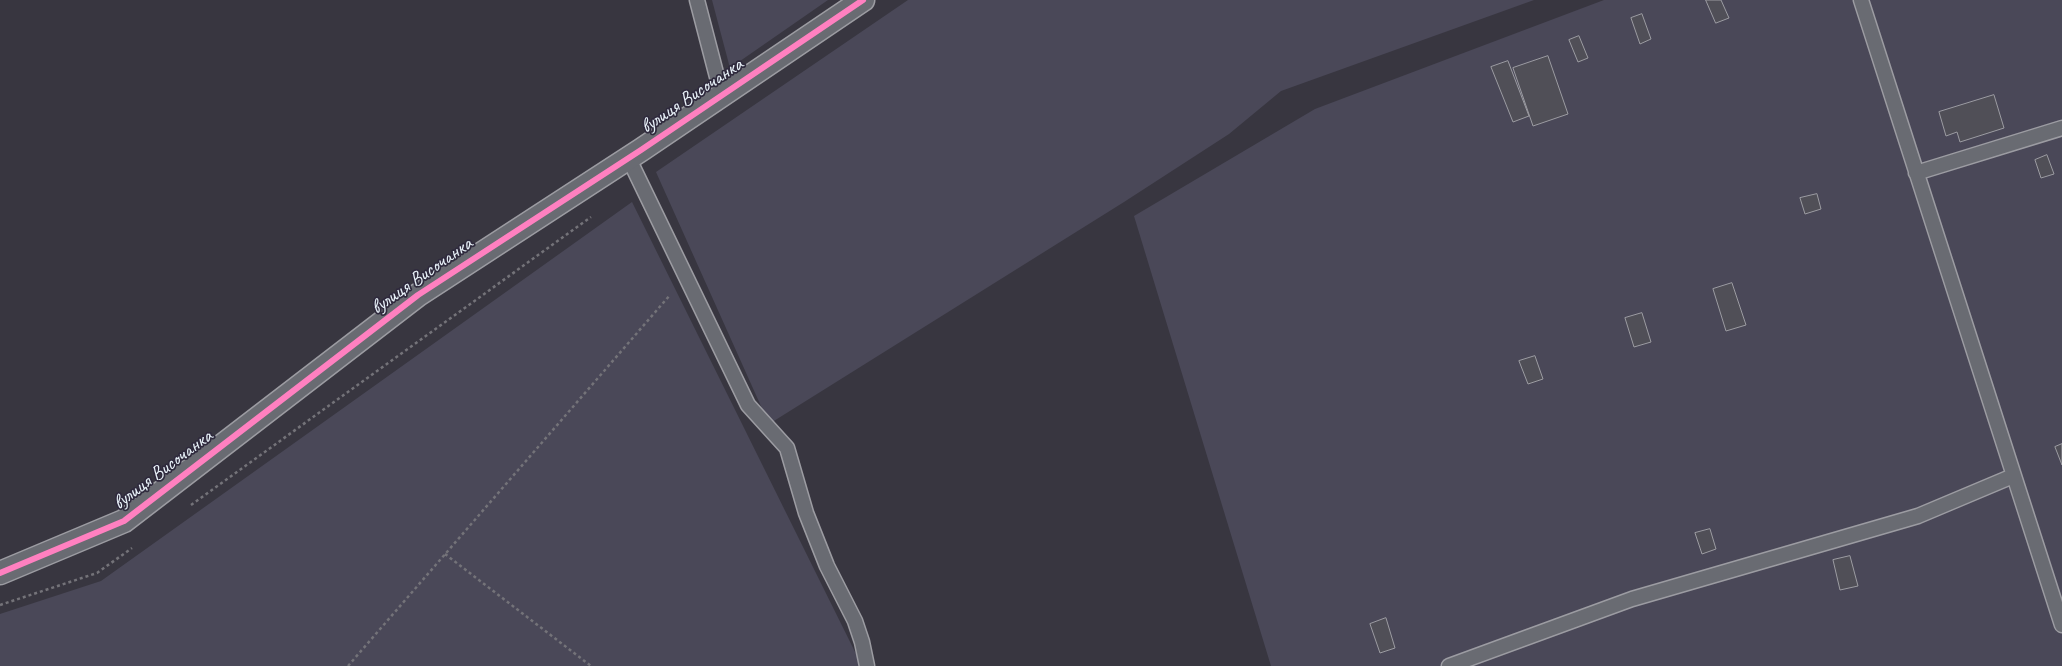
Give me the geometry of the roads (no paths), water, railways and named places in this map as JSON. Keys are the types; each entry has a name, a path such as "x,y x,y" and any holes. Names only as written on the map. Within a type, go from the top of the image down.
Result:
{"street":[{"name":"вулиця Височанка","path":"0,573 124,521 418,295 629,158 863,0"}],"lane":[{"path":"697,0 722,96"},
{"path":"1860,0 2062,625"},
{"path":"1916,173 2062,128"},
{"path":"629,158 748,405 787,448 806,513 827,566 855,621 862,642 867,666"},
{"path":"1449,666 1632,599 1918,516 2013,476"}]}
